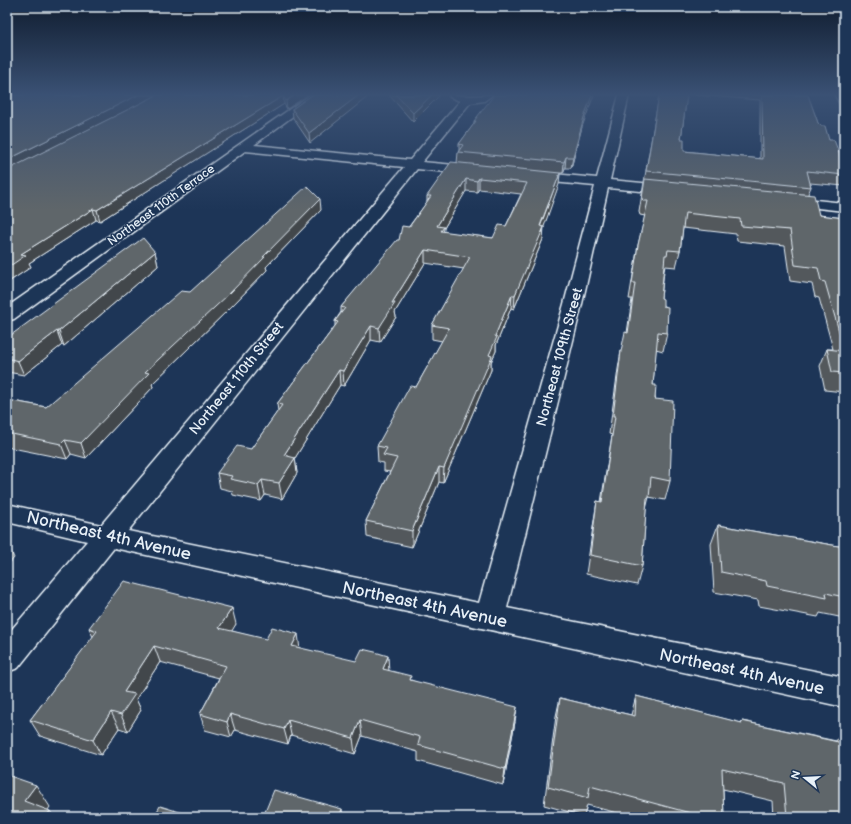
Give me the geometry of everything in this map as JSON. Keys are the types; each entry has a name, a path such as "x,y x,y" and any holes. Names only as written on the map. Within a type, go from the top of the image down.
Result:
{"street":[{"name":"Northeast 110th Terrace","path":"7,316 261,133"},
{"name":"Northeast 110th Street","path":"7,658 412,164 434,133"},
{"name":"Northeast 109th Street","path":"490,617 604,184 615,133"},
{"path":"242,147 489,172"},
{"path":"519,175 689,192"},
{"path":"774,200 844,207"},
{"name":"Northeast 4th Avenue","path":"7,513 106,536 844,692"}],"building":[{"path":"7,133 61,133 7,160"},
{"path":"80,133 222,133 97,210 93,209 21,254 26,255 7,268 7,170"},
{"path":"467,133 579,133 573,157 566,157 564,162 458,152 463,145 459,144"},
{"path":"652,133 682,133 681,139 684,139 684,151 763,159 763,133 827,133 829,140 834,140 844,166 844,175 807,171 811,187 646,171"},
{"path":"451,162 560,173 540,226 544,227 515,295 512,295 495,336 497,337 489,355 492,356 444,468 439,467 412,531 366,521 397,458 383,455 387,448 377,446 410,386 416,387 449,328 432,325 470,257 425,250 392,303 395,303 379,328 371,326 343,371 339,370 284,455 295,458 279,483 262,480 258,485 230,479 232,476 217,473 237,446 251,449 282,405 277,404 338,322 335,321 345,308 341,307 397,240 399,240 402,226 409,227 431,196 427,196","holes":["479,178 527,183 506,226 499,225 493,238 441,231 444,227 437,226 466,179 477,181"]},
{"path":"645,179 814,195 819,215 844,218 844,349 825,282 821,281 818,268 795,265 790,230 741,226 740,219 685,213 680,251 668,250 667,255 665,255 661,298 663,299 663,306 668,307 667,333 658,332 653,385 656,385 655,399 673,401 670,481 651,477 649,498 647,498 642,566 590,555 597,501 602,502 615,416 613,416 621,351 625,332 628,333 635,283 632,283 638,245 648,201 643,201 642,198"},
{"path":"307,186 320,199 229,294 145,372 149,373 81,443 65,440 61,444 7,433 7,400 46,407 181,291 190,292"},
{"path":"143,238 155,252 59,331 18,361 7,358 7,338"},
{"path":"827,349 844,351 844,373 832,372"},
{"path":"718,525 844,547 844,597 826,593 827,598 767,586 766,581 721,572"},
{"path":"124,581 232,608 219,628 266,639 272,627 298,634 292,646 356,661 362,649 375,652 388,656 383,669 411,676 410,680 517,707 505,769 418,745 420,737 360,720 353,738 288,720 284,729 230,714 227,722 200,714 226,666 154,646 124,692 135,694 121,715 111,712 93,740 30,720 97,631 89,628"},
{"path":"636,696 742,723 742,721 843,743 842,732 844,732 844,817 787,817 784,783 722,769 724,817 705,817 590,786 588,798 548,787 560,698 635,716"},
{"path":"7,775 36,785 24,801 50,811 46,817 7,817"},
{"path":"274,790 342,809 339,817 263,817"},
{"path":"160,806 196,817 154,817"}]}
